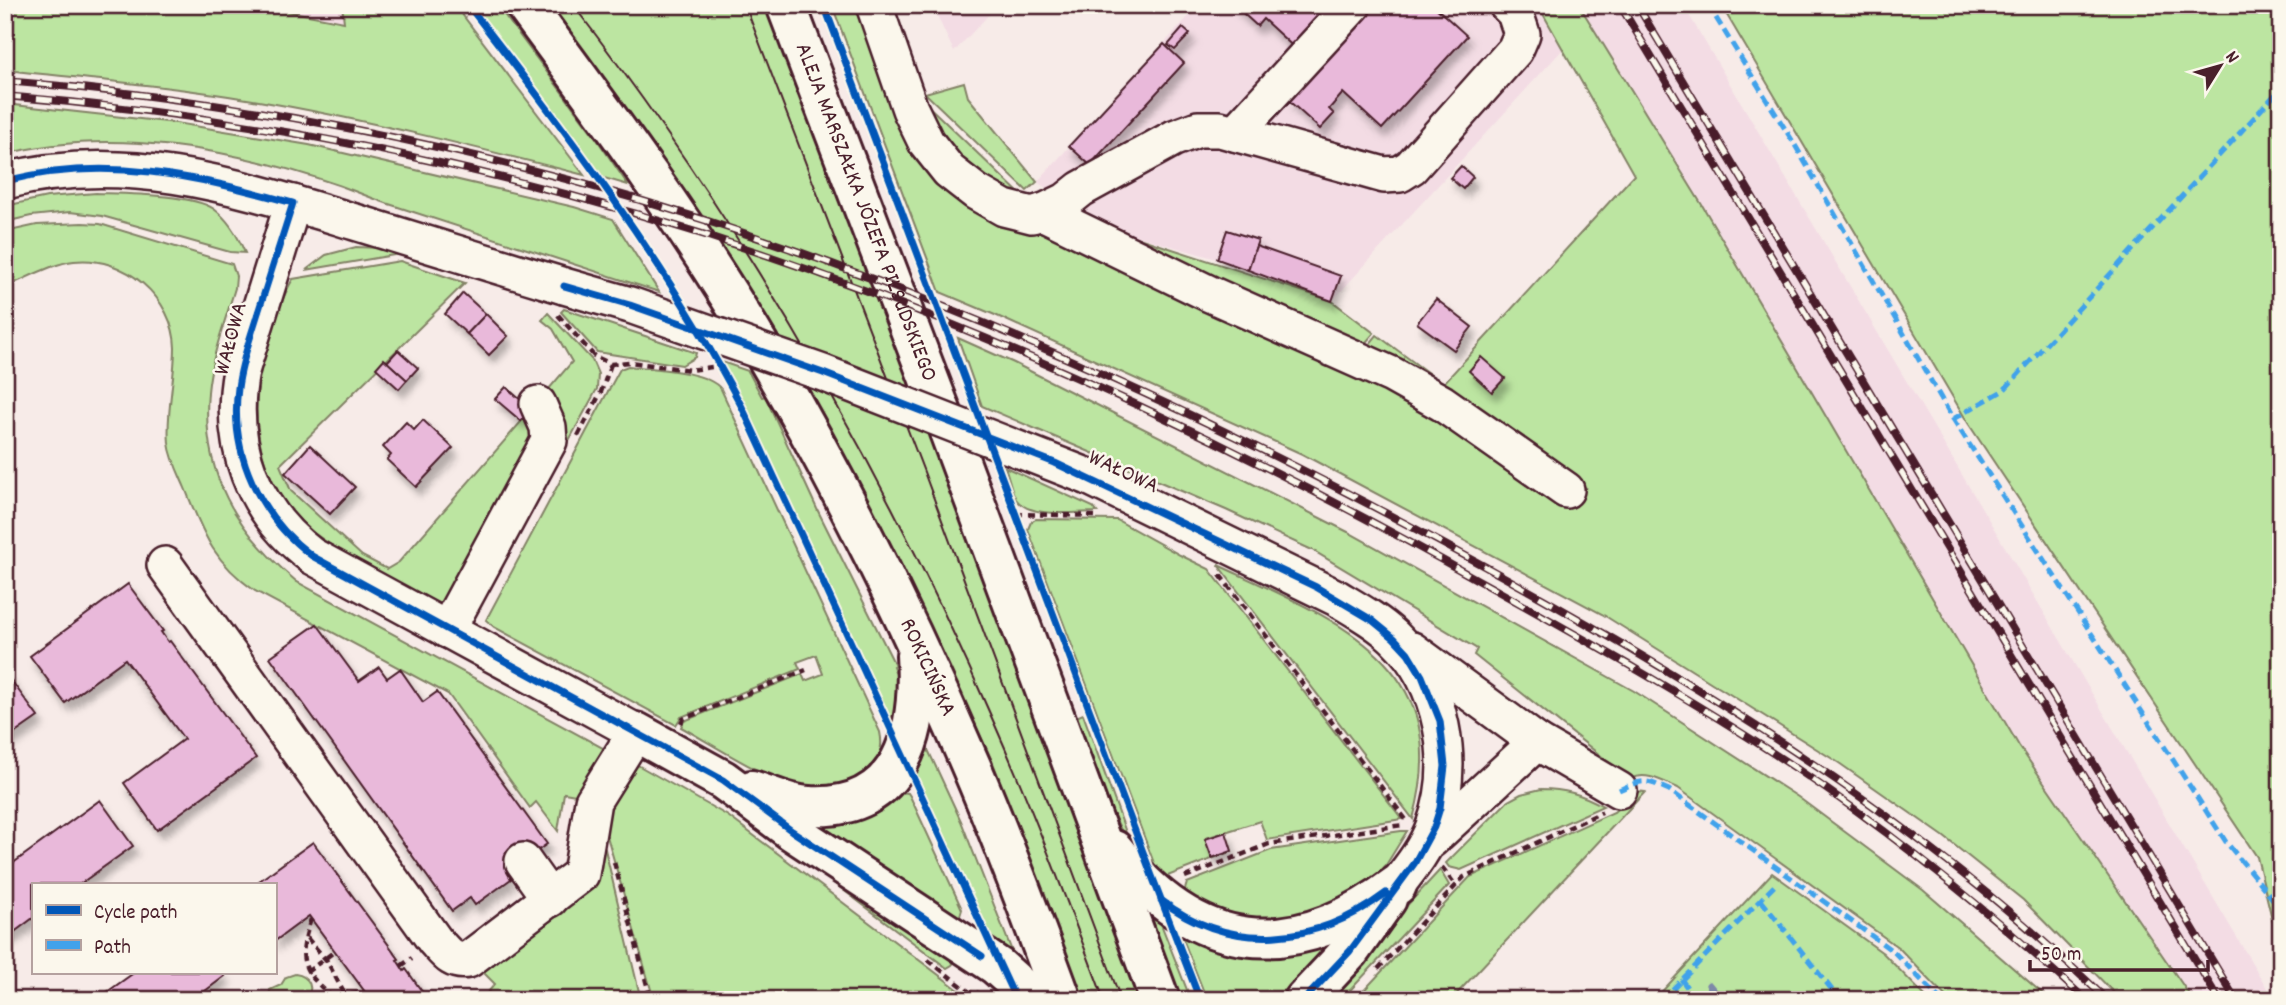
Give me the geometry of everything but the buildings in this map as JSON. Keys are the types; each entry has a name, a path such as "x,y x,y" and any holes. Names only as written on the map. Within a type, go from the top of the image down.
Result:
{"main road":[{"name":"ROKICIŃSKA","path":"526,5 635,155 705,259 763,351 812,437 914,636 996,826 1062,1000"},
{"name":"ALEJA MARSZAŁKA JÓZEFA PIŁSUDSKIEGO","path":"786,5 945,421 1090,814"},
{"path":"723,780 793,804 807,806 837,806 851,802 874,789 896,768 913,733 918,676 914,636"},
{"path":"636,732 723,780 792,831 997,966 1035,1000"},
{"path":"1090,814 1110,845 1147,889 1183,915 1226,933 1272,937 1293,935 1356,913 1397,885"},
{"path":"1090,814 1160,1000"},
{"path":"1304,1000 1350,951 1397,885"}],"street":[{"path":"874,5 926,142 950,171 985,198 1003,208 1032,215 1066,201 1082,189 1174,138 1198,130 1220,129 1384,175 1401,174 1515,50 1522,34 1515,13 1507,5"},
{"path":"1235,133 1353,5"},
{"name":"WAŁOWA","path":"5,181 70,170 138,170 192,177 293,203 560,299 643,310 823,373 1088,477 1316,587 1358,610 1387,631 1408,653 1436,706 1443,737 1443,793 1434,827 1417,834 1397,885"},
{"name":"WAŁOWA","path":"293,203 238,388 239,438 248,474 267,511 300,547 312,556 636,732"},
{"path":"1042,212 1222,300 1392,375 1442,402 1566,491"},
{"path":"447,630 549,441 548,427 538,404"},
{"path":"165,565 366,845 449,957 456,961 468,960 581,874 593,800 636,732"},
{"path":"1387,631 1613,800"},
{"path":"1417,834 1537,742"},
{"path":"523,861 550,899"}],"path":[{"path":"560,299 594,356 611,364 629,362 690,370 712,368"},
{"path":"718,360 724,372"},
{"path":"1016,514 1098,516"},
{"path":"1213,567 1456,886"},
{"path":"677,730 683,719 806,670"},
{"path":"1375,971 1464,877 1613,800"},
{"path":"1184,877 1269,845 1399,827 1417,834"},
{"path":"613,860 651,1000"},
{"path":"312,919 304,952 310,978 332,997 365,992"},
{"path":"307,938 324,959 345,995"},
{"path":"307,972 335,951"}],"shaded area":[{"path":"257,5 342,5 345,22"},
{"path":"932,5 998,5 954,52"},
{"path":"1199,5 1538,5 1564,48 1332,301 1217,259 1108,228 1037,182"},
{"path":"1579,5 1683,5 2274,1000 2192,1000 2019,746 1702,205"}],"green space":[{"path":"5,5 257,5 344,22 342,5 455,5 584,175 419,134 253,100 5,70"},
{"path":"473,5 497,5 628,185 604,178"},
{"path":"549,5 765,5 832,173 1140,1000 1084,1000 993,763 924,613 850,469 650,145"},
{"path":"832,5 865,5 902,116 1039,226 1332,353 1568,497 1586,488 1359,357 1377,335 1443,384 1634,175 1538,5 1579,5 1702,205 2019,746 2193,1000 2121,1000 2023,900 1943,836 1839,763 1602,614 1302,454 940,292"},
{"path":"1721,5 2281,5 2281,956 2257,857 1968,423"},
{"path":"964,82 968,97 1037,182 1027,191 925,93"},
{"path":"919,97 1022,196 1010,195 957,160"},
{"path":"5,104 176,123 309,145 574,207 613,219 659,292 388,204 335,184 214,152 129,142 87,142 45,146 5,154"},
{"path":"96,193 157,196 204,204 229,223 245,253 230,252 102,216 70,212 5,222 5,206 47,197"},
{"path":"1076,208 1111,229 1332,301 1374,333 1355,355 1073,210"},
{"path":"100,224 232,264 236,276 235,288 212,366 207,422 210,449 227,499 256,542 297,582 603,748 603,754 581,796 564,793 558,831 536,802 530,808 448,694 255,591 240,580 219,557 204,533 172,455 168,431 175,360 172,330 166,312 143,284 111,265 74,261 49,268 5,287 5,232 37,225"},
{"path":"356,247 380,248 400,254 306,270 326,255"},
{"path":"400,261 465,283 280,465 291,491 362,556 387,569 399,562 533,408 541,423 445,608 356,560 306,526 288,506 274,484 264,460 259,434 259,381 277,316 293,279"},
{"path":"564,309 696,353 695,357 682,365 597,352 561,312"},
{"path":"548,313 592,360 598,374 597,389 469,624 555,442 542,397 572,362 553,329 542,320"},
{"path":"958,338 1014,363 1348,532 1634,691 1798,797 1923,890 2050,1000 1949,1000 1899,948 1678,788 1648,776 1630,779 1474,655 1477,649 1312,550 1226,510 982,406"},
{"path":"722,362 748,371 762,397 765,396 817,509 895,665 893,666 900,685 898,737 746,406"},
{"path":"628,366 691,374 714,383 721,389 880,732 878,759 866,774 825,789 798,787 764,773 681,727 684,721 802,674 805,681 823,674 816,655 797,662 800,669 681,717 676,725 494,627 486,620 620,369"},
{"path":"1005,467 1093,507 1097,512 1054,513 1031,509 1016,499"},
{"path":"1036,519 1117,520 1209,569 1402,819 1267,840 1260,821 1206,838 1212,858 1232,851 1160,879 1028,529"},
{"path":"1218,565 1304,605 1342,628 1376,653 1401,684 1417,721 1422,765 1413,819"},
{"path":"1083,714 1136,860 1112,812 1076,717"},
{"path":"923,739 961,821 1017,964 998,951 911,765"},
{"path":"634,763 728,816 972,1000 654,1000 607,836 600,829 601,812"},
{"path":"1541,789 1573,793 1603,806 1461,870 1449,867 1446,863 1508,801 1521,794"},
{"path":"1637,791 1645,792 1451,1000 1355,1000 1470,877 1614,812"},
{"path":"901,792 910,796 962,909 959,919 799,824"},
{"path":"1407,831 1386,865 1368,884 1302,918 1239,921 1182,899 1187,883 1271,850"},
{"path":"600,841 605,849 641,1000 481,1000 495,984 478,967"},
{"path":"786,847 961,953 947,968"},
{"path":"1440,870 1449,885 1341,1000 1319,1000"},
{"path":"1772,873 1883,953 1929,1000 1654,1000"},
{"path":"1130,893 1159,919 1191,1000 1170,1000"},
{"path":"1355,928 1289,1000 1207,1000 1179,929"},
{"path":"295,974 304,977 309,984 310,992 305,1000 269,1000 270,990 281,985 286,977"}],"waterway":[{"path":"1709,985 1721,1000"}],"tram line":[{"path":"573,5 695,174 752,262 858,443 952,630 995,725 1038,827 1104,1000"},
{"path":"745,5 924,472 1121,1000"}],"railway":[{"path":"1620,5 2219,1000"},
{"path":"1637,5 2236,1000"},
{"path":"5,81 116,92 336,126 553,176 766,240 1028,341 1182,411 1334,486 1484,566 1731,710 1888,816 2036,935 2107,1000"},
{"path":"5,96 116,107 336,141 554,191 767,255 872,293 1027,356 1180,425 1331,500 1679,695 1797,769 1873,822 2017,938 2086,1000"}],"marked path":[{"path":"1708,5 1795,145 1953,419 2226,842 2281,909"},
{"path":"1953,419 2004,390 2281,88"},
{"path":"1619,790 1644,782 1669,790 1894,952 1941,1000"},
{"path":"1662,1000 1776,884"},
{"path":"1761,900 1840,1000"},
{"path":"1681,979 1696,1000"}],"cycle path":[{"path":"468,5 579,150 648,250 713,354 742,407 1016,1000"},
{"path":"824,5 1200,1000"},
{"path":"5,181 43,173 115,169 186,177 293,203 243,360 236,413 238,437 252,482 277,523 312,556 723,780 792,831 982,956"},
{"path":"564,286 630,305 823,373 1055,463 1316,587 1372,620 1394,638 1408,653 1422,676 1440,721 1445,766 1440,808 1434,827 1414,864 1350,951 1304,1000"},
{"path":"1161,900 1188,917 1216,929 1245,935 1274,936 1332,924 1386,893"}]}
